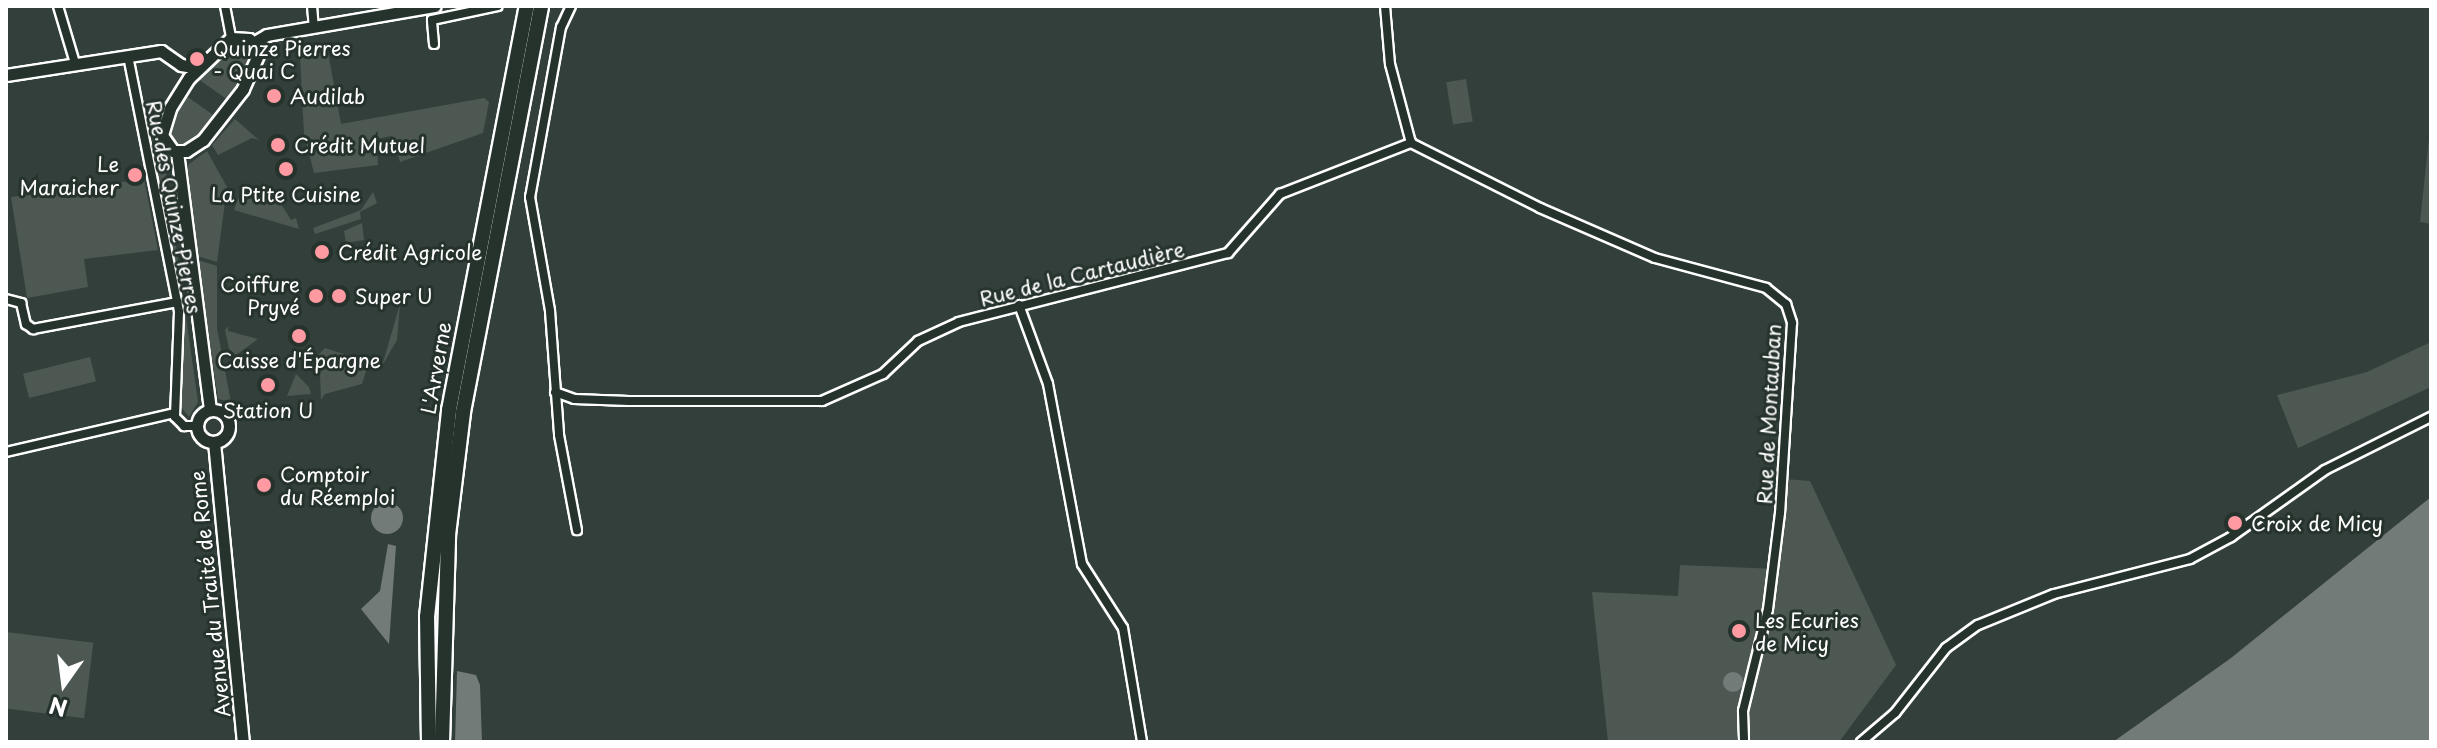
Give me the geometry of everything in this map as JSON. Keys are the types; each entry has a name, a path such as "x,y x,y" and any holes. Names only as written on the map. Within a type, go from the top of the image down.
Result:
{"highway":[{"name":"L'Arverne","path":"429,742 427,617 449,410 527,6"},
{"name":"L'Arverne","path":"442,742 448,535 463,412 541,6"}],"main road":[{"path":"210,410 222,413 229,423 227,434 214,442 202,438 197,426 210,410 177,152 162,135 170,108 189,78 231,38 253,43 267,35 432,7"},
{"path":"177,152 203,140 233,104 256,63 253,43"},
{"path":"6,75 161,51 181,65 189,78"},
{"path":"181,65 198,68"},
{"name":"Avenue du Traité de Rome","path":"214,442 243,742"}],"street":[{"path":"58,6 75,63"},
{"path":"225,6 231,38"},
{"path":"312,6 314,27"},
{"path":"434,44 432,20 498,6"},
{"path":"571,6 561,27 530,197 550,311 555,392 577,530"},
{"path":"1385,6 1390,64 1411,143"},
{"name":"Rue des Quinze Pierres","path":"128,56 177,302 181,349 176,411"},
{"path":"147,146 162,135"},
{"name":"Rue de la Cartaudière","path":"555,392 574,399 629,401 822,401 883,374 936,330 1019,305 1228,253 1280,194 1411,143"},
{"name":"Rue de Montauban","path":"1411,143 1540,208 1655,258 1766,288 1786,304 1792,323 1780,513 1768,609 1743,711 1744,742"},
{"path":"6,299 21,303 26,324 33,329 177,302"},
{"path":"1019,305 1048,384 1082,564 1123,628 1142,742"},
{"path":"6,452 176,411 180,424 197,426"},
{"path":"1861,742 1895,713 1946,648 1978,625 2054,594 2190,559 2231,537 2325,470 2431,417"}],"shaded area":[{"path":"234,44 243,45 251,58 228,100 198,79"},
{"path":"328,52 341,124 484,98 489,102 483,133 400,162 392,136 376,139 378,165 314,173 304,134 300,57"},
{"path":"1466,79 1473,121 1453,125 1446,82"},
{"path":"185,95 216,117 188,144 178,146 169,141 167,129"},
{"path":"235,119 259,140 252,138 218,155 212,145"},
{"path":"2431,119 2431,224 2420,222"},
{"path":"152,144 164,160 198,402 189,417 178,403 184,308"},
{"path":"207,151 227,187 217,262 197,256 185,167"},
{"path":"144,179 158,250 84,259 88,287 27,298 11,197"},
{"path":"273,191 291,220 296,218 299,229 234,210 238,198 240,202"},
{"path":"373,192 377,203 360,212 361,219 315,234 313,228 361,210"},
{"path":"362,223 364,240 346,243 344,231"},
{"path":"198,260 217,266 217,328 231,402 218,399"},
{"path":"400,304 397,340 382,366"},
{"path":"228,326 228,331 258,339 236,355 229,349 225,330"},
{"path":"2431,342 2431,387 2298,448 2277,395 2367,372"},
{"path":"325,348 369,362 362,384 325,394 321,400 320,375 310,364"},
{"path":"90,357 96,381 29,398 23,374"},
{"path":"296,374 309,387 311,394 287,396"},
{"name":"Les Ecuries de Micy","path":"1785,479 1810,481 1896,665 1839,742 1608,742 1592,592 1678,596 1680,565 1777,569"},
{"path":"2431,497 2431,742 2113,742 2231,658"},
{"path":"387,502 398,507 403,518 398,529 387,534 376,529 371,518 376,507"},
{"path":"388,544 396,546 389,644 361,609 380,591"},
{"path":"6,632 93,643 84,718 6,709"},
{"path":"457,671 476,675 480,685 482,742 455,742"},
{"path":"1729,672 1737,672 1743,682 1737,692 1729,692 1723,686 1723,678"}],"place":[{"name":"Quinze Pierres - Quai C","path":"197,59"},
{"name":"Audilab","path":"274,96"},
{"name":"Crédit Mutuel","path":"278,145"},
{"name":"La Ptite Cuisine","path":"286,169"},
{"name":"Le Maraicher","path":"135,175"},
{"name":"Crédit Agricole","path":"322,252"},
{"name":"Coiffure Pryvé","path":"316,296"},
{"name":"Super U","path":"339,296"},
{"name":"Caisse d'Épargne","path":"299,336"},
{"name":"Station U","path":"268,385"},
{"name":"Comptoir du Réemploi","path":"264,485"},
{"name":"Croix de Micy","path":"2235,523"},
{"name":"Les Ecuries de Micy","path":"1739,631"}]}
